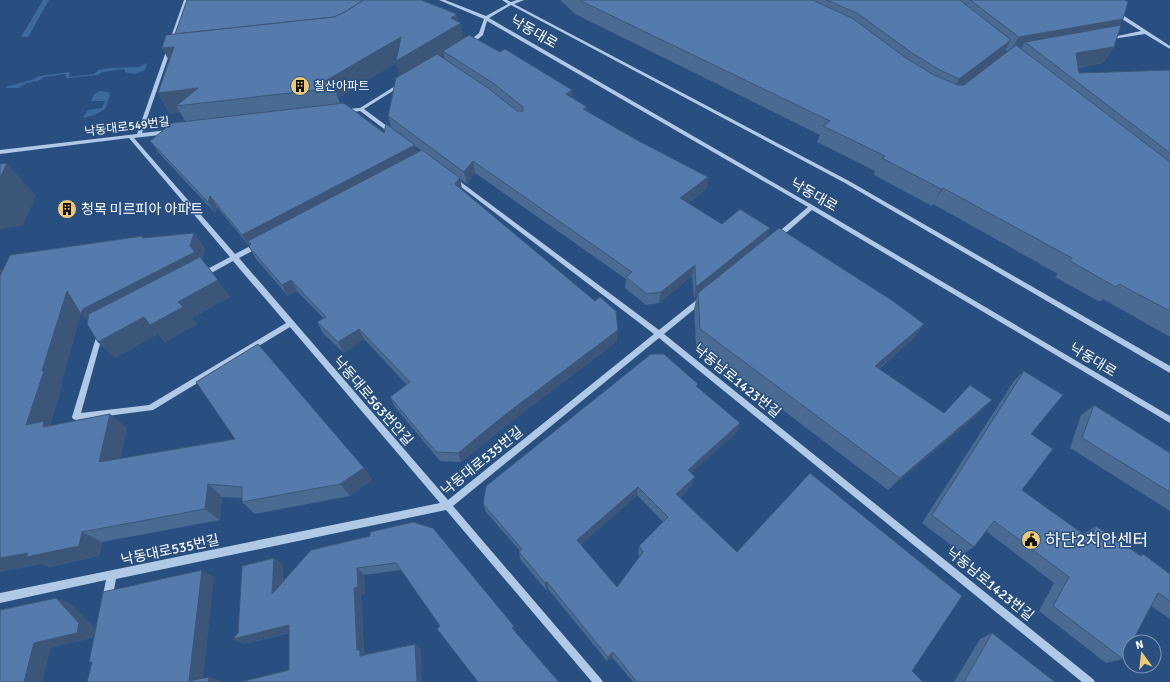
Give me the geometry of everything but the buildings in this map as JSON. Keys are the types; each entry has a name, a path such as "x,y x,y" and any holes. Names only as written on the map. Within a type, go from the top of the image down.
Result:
{"street":[{"path":"139,135 186,0"},
{"name":"낙동대로","path":"441,0 486,18 812,207 1170,420"},
{"name":"낙동대로","path":"504,0 847,182 1170,370"},
{"path":"466,46 481,34 486,18 512,3 522,0"},
{"path":"1108,8 1167,44 1170,48"},
{"path":"1099,40 1146,32"},
{"path":"167,53 174,52"},
{"path":"338,112 362,109 407,81"},
{"path":"362,109 402,140"},
{"name":"낙동대로549번길","path":"0,152 174,131"},
{"name":"낙동대로563번안길","path":"130,136 233,259 598,682"},
{"name":"낙동남로1423번길","path":"444,172 659,334 1090,682"},
{"path":"769,244 812,207"},
{"path":"192,281 267,241"},
{"name":"낙동대로535번길","path":"0,598 447,506 708,294"},
{"path":"102,328 76,418 150,408 290,324"},
{"path":"104,613 112,575"}],"shaded area":[{"path":"43,0 49,0 28,37 21,37"},
{"path":"147,63 145,70 135,74 125,72 125,69 102,72 98,75 70,78 66,78 66,74 44,77 38,81 27,83 18,88 5,87 32,80 40,76 69,72 69,77 94,74 99,70 139,67"},
{"path":"100,91 108,92 110,94 106,108 95,115 83,118 88,110 102,108 105,101 91,101 94,94"}],"place":[{"name":"칠산아파트","path":"300,86"},
{"name":"청목 미르피아 아파트","path":"67,209"},
{"name":"하단2치안센터","path":"1031,540"}]}
